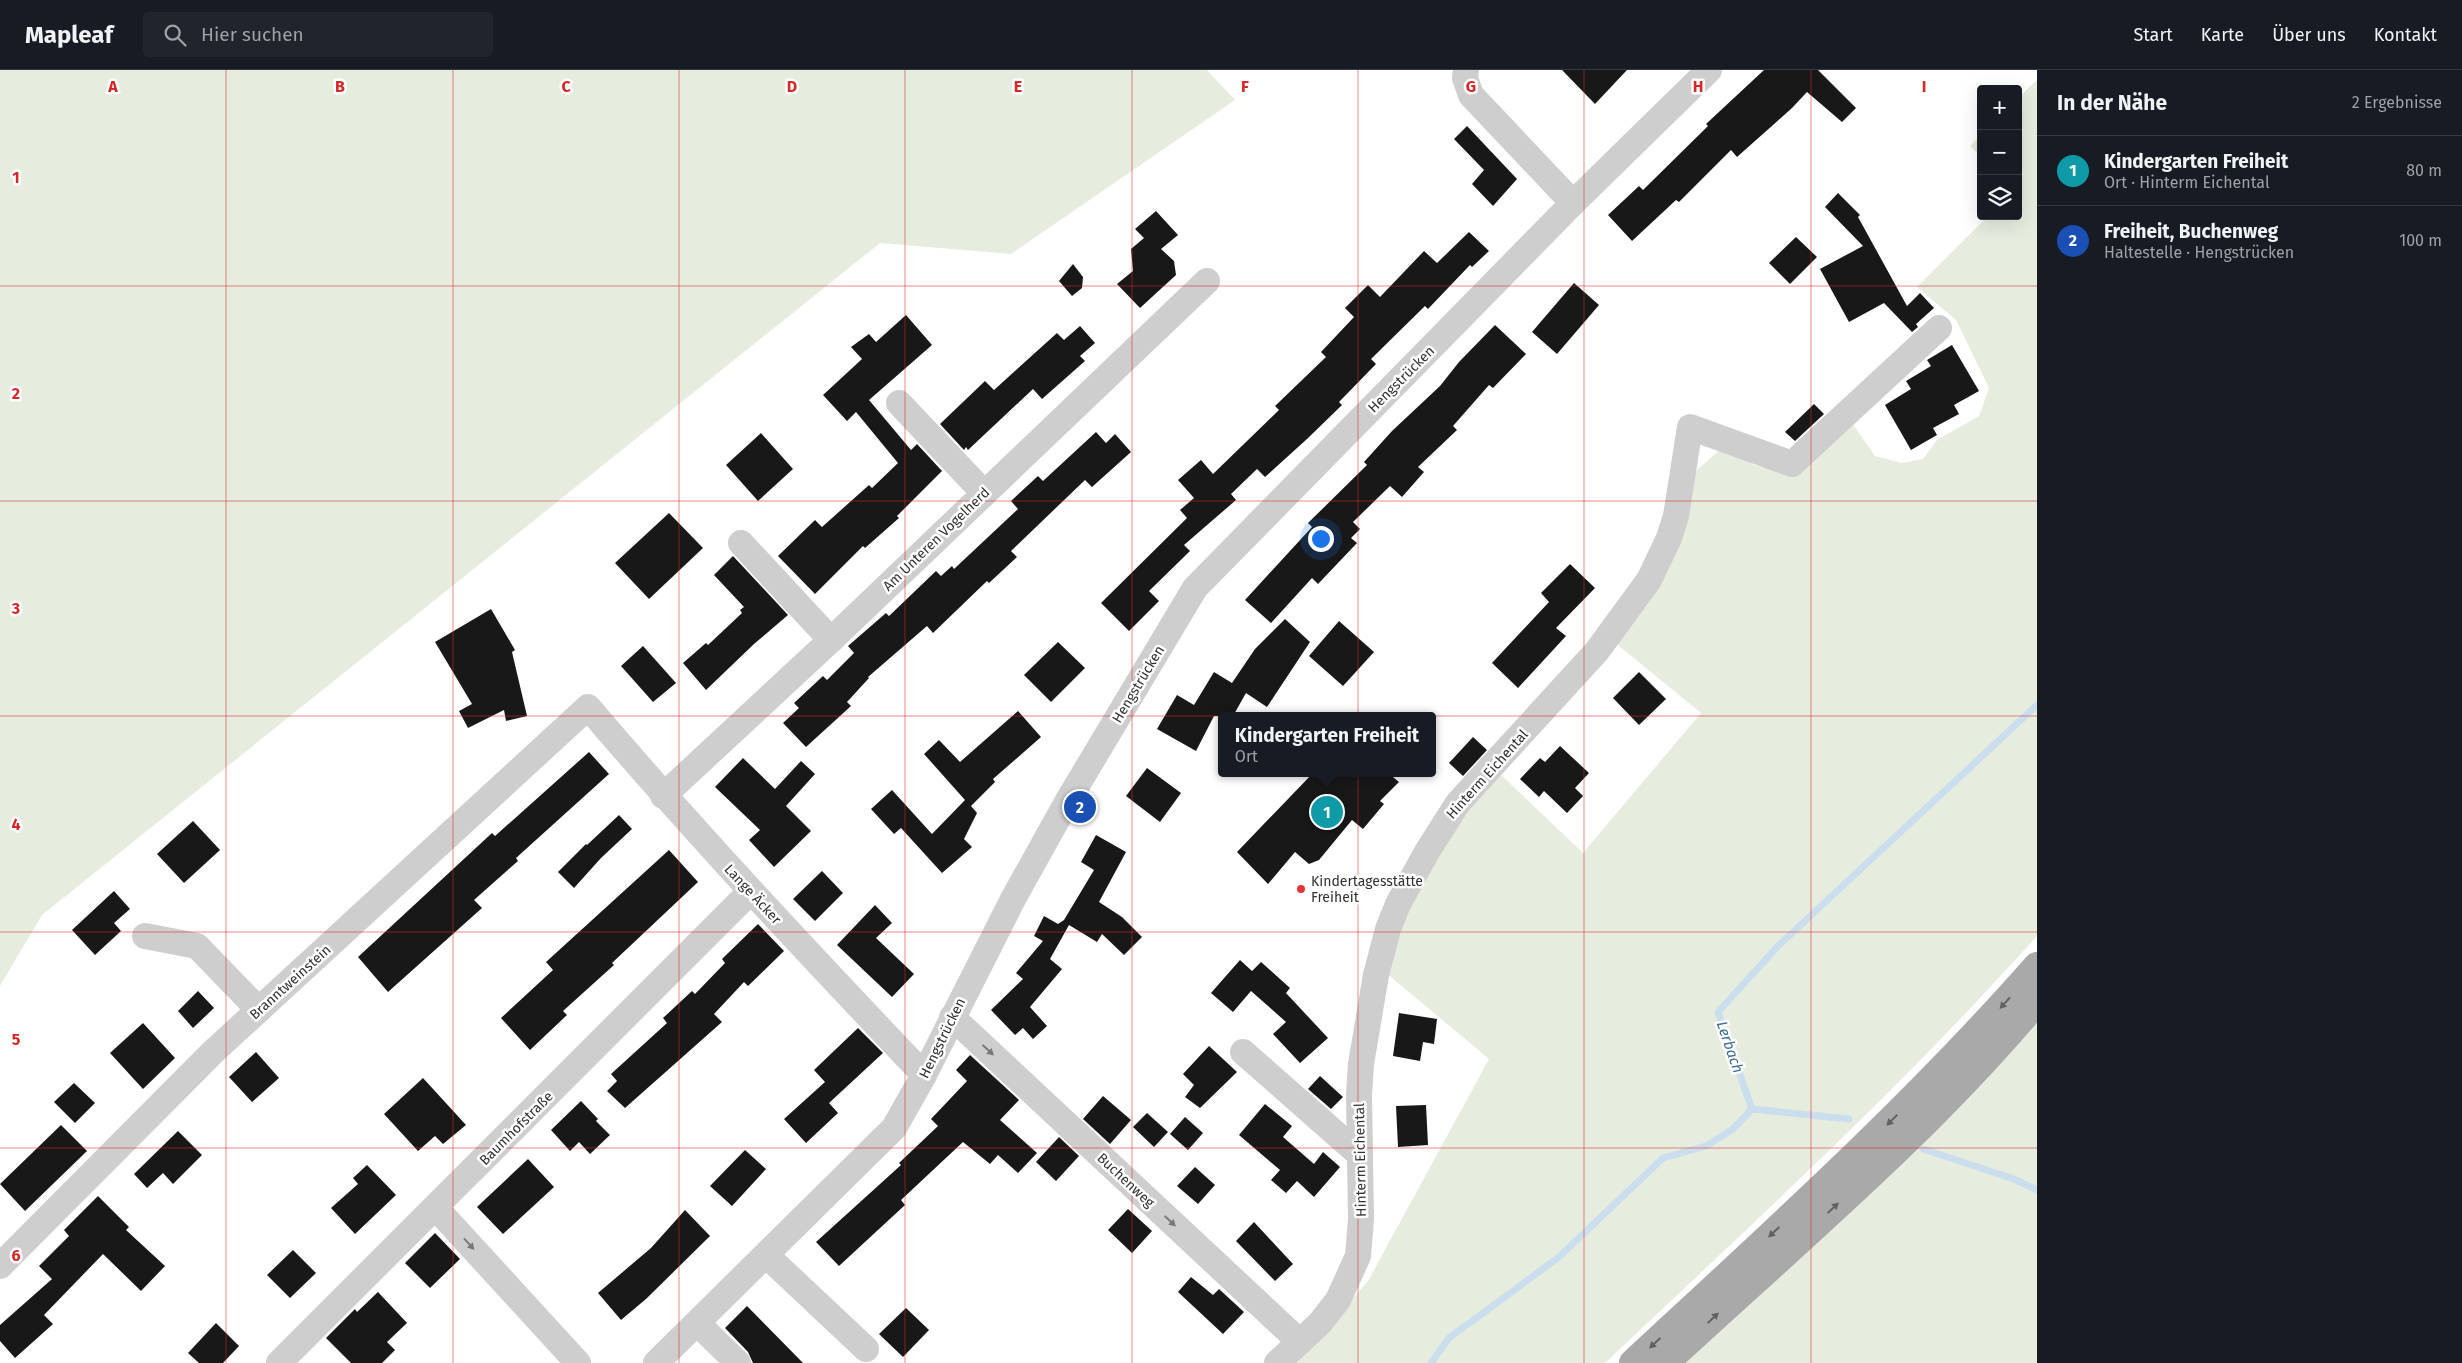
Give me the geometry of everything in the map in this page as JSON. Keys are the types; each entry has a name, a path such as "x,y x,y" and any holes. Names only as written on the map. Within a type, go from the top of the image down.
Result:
{"main road":[{"path":"1634,1363 1877,1136 1940,1073 2037,966"},
{"path":"1665,1363 1884,1161 1958,1088 2037,1001"}],"street":[{"path":"1466,70 1465,78 1471,95 1573,203"},
{"name":"Hengstrücken","path":"656,1363 894,1128 924,1075 1013,899 1062,810 1195,588 1573,203 1709,70"},
{"name":"Am Unteren Vogelherd","path":"663,796 830,640 1207,281"},
{"name":"Hinterm Eichental","path":"1277,1363 1300,1342 1338,1300 1356,1262 1360,1234 1359,1095 1364,1042 1376,975 1388,929 1398,904 1428,850 1458,804 1597,651 1649,580 1669,538 1676,516 1690,428 1792,464 1939,328"},
{"path":"899,403 984,493"},
{"path":"740,543 830,640"},
{"name":"Lange Äcker","path":"588,707 663,796 750,892 924,1075"},
{"name":"Branntweinstein","path":"0,1266 213,1052 588,707"},
{"name":"Baumhofstraße","path":"279,1363 750,892"},
{"path":"145,936 197,946 259,1010"},
{"name":"Buchenweg","path":"952,1017 1300,1342"},
{"path":"1243,1052 1360,1155"},
{"path":"436,1208 578,1363"},
{"path":"766,1255 866,1349"},
{"path":"697,1323 738,1363"}],"shaded area":[{"path":"0,70 1207,70 1235,100 1011,254 880,243 42,915 0,986"},
{"path":"2037,80 2037,936 1986,992 1880,1101 1771,1207 1605,1363 1291,1363 1311,1345 1368,1281 1489,1059 1386,973 1396,935 1444,839 1498,772 1583,853 1701,713 1613,641 1690,479 1698,469 1728,443 1754,465 1780,472 1847,416 1875,456 1902,463 1923,459 1937,440 1979,416 1989,388 1956,320 1917,287 1984,220 2022,220 2022,94"},
{"path":"1977,139 1977,153 1970,146"},
{"path":"2037,1015 2037,1363 1681,1363"}],"building":[{"path":"1562,70 1627,70 1595,104"},
{"path":"1764,70 1818,70 1856,108 1842,122 1807,92 1792,108 1737,157 1731,150 1679,202 1676,200 1632,241 1608,215 1639,186 1643,190 1708,126 1706,124"},
{"path":"1467,126 1517,179 1493,206 1472,184 1484,170 1454,139"},
{"path":"1838,193 1860,215 1858,217 1907,306 1920,293 1934,308 1916,324 1918,327 1912,332 1884,303 1849,322 1820,269 1863,246 1825,207"},
{"path":"1156,211 1178,235 1161,249 1174,261 1176,275 1140,308 1117,284 1133,271 1131,249 1144,238 1135,229"},
{"path":"1469,232 1489,251 1472,267 1470,265 1428,309 1425,306 1371,359 1376,364 1339,402 1342,405 1307,439 1265,477 1257,469 1231,494 1236,500 1184,545 1190,551 1149,591 1159,601 1129,631 1101,603 1187,518 1180,510 1194,498 1178,480 1201,460 1213,474 1279,410 1275,406 1326,357 1321,352 1354,317 1345,308 1368,285 1380,297 1424,251 1437,263"},
{"path":"1796,237 1817,257 1790,284 1769,263"},
{"path":"1073,264 1083,277 1082,288 1072,296 1059,281"},
{"path":"1574,283 1599,305 1557,354 1532,332"},
{"path":"906,315 932,345 869,400 911,450 917,444 942,471 897,516 899,518 865,548 863,546 815,594 778,556 815,520 822,527 869,485 872,488 898,463 856,412 847,421 823,395 862,359 851,347 869,334 876,342"},
{"path":"1495,325 1526,354 1493,388 1489,385 1453,426 1457,430 1418,467 1424,472 1402,497 1390,486 1353,522 1360,529 1351,538 1357,543 1318,584 1312,578 1271,623 1245,600 1312,527 1308,523 1367,465 1364,462 1392,431 1440,386 1459,362"},
{"path":"1080,326 1095,343 1080,356 1085,361 1042,399 1033,389 968,450 966,447 964,450 940,424 985,381 994,390 1057,333 1064,340"},
{"path":"1952,345 1979,391 1954,405 1959,414 1933,428 1937,435 1911,450 1885,405 1911,389 1906,381 1931,366 1927,360"},
{"path":"1814,404 1824,414 1795,441 1785,432"},
{"path":"1096,432 1106,443 1115,434 1131,452 1092,487 1085,480 1011,551 1017,557 989,583 987,581 933,633 927,626 868,677 847,702 851,706 806,747 783,723 799,708 794,703 823,676 827,680 854,653 848,646 886,613 889,616 936,571 941,576 952,566 954,569 1018,509 1011,501 1038,476 1043,481"},
{"path":"761,433 793,469 758,501 726,465"},
{"path":"669,513 703,548 649,599 615,563"},
{"path":"733,556 788,615 754,644 706,690 683,663 706,643 708,645 742,613 740,610 744,607 714,575"},
{"path":"1570,564 1595,588 1556,628 1566,636 1518,688 1492,663 1549,602 1541,593"},
{"path":"491,609 515,650 512,652 527,716 506,721 504,710 468,728 459,711 472,704 435,642"},
{"path":"1285,619 1310,642 1267,707 1246,693 1235,712 1218,712 1218,716 1214,716 1196,751 1157,729 1177,695 1194,705 1214,672 1232,683 1255,649"},
{"path":"1339,621 1374,652 1343,686 1309,656"},
{"path":"1058,642 1085,668 1051,702 1024,675"},
{"path":"643,646 676,683 653,702 621,666"},
{"path":"1639,672 1666,699 1639,725 1613,698"},
{"path":"1018,711 1041,737 993,779 995,782 971,806 977,813 964,839 972,847 942,873 901,828 894,834 871,809 892,790 932,834 965,800 924,754 939,740 960,762"},
{"path":"1473,737 1487,750 1463,776 1449,763"},
{"path":"1560,746 1589,773 1575,788 1583,796 1567,813 1544,791 1539,797 1520,779 1540,758 1545,762"},
{"path":"589,752 609,774 516,858 518,861 474,900 482,908 388,992 358,957 492,833 495,836"},
{"path":"743,758 775,789 801,761 815,774 786,806 811,831 774,867 749,840 760,830 715,787"},
{"path":"1147,768 1181,793 1160,822 1126,796"},
{"path":"1309,777 1393,777 1399,782 1380,801 1384,804 1363,829 1352,820 1319,860 1309,864 1295,852 1268,884 1237,852"},
{"path":"619,815 632,829 601,858 574,888 558,872"},
{"path":"193,821 220,850 184,883 157,854"},
{"path":"1096,835 1126,852 1099,902 1122,917 1142,937 1124,955 1102,934 1097,942 1069,925 1050,959 1062,969 1030,1007 1047,1026 1033,1039 1023,1028 1015,1035 991,1010 1023,979 1016,973 1043,941 1034,936 1044,916 1058,924 1064,920 1094,870 1081,862"},
{"path":"669,850 698,882 612,963 614,965 563,1011 567,1015 530,1050 501,1018 553,970 546,962"},
{"path":"822,871 843,893 815,921 793,899"},
{"path":"114,891 130,909 114,923 121,931 95,955 72,930"},
{"path":"875,905 892,923 876,938 914,974 892,997 837,945"},
{"path":"758,924 784,951 748,986 744,982 714,1014 722,1022 625,1108 607,1091 617,1081 611,1074 667,1023 663,1018 692,991 695,994 725,963 722,959"},
{"path":"1240,960 1252,971 1261,962 1290,988 1286,993 1328,1038 1300,1063 1273,1034 1286,1022 1251,991 1233,1012 1211,993"},
{"path":"198,991 214,1008 193,1028 178,1011"},
{"path":"1399,1013 1437,1019 1434,1044 1423,1042 1420,1061 1393,1056"},
{"path":"143,1023 175,1058 143,1089 110,1053"},
{"path":"858,1028 883,1053 829,1103 838,1113 806,1143 784,1119 825,1082 814,1070"},
{"path":"1209,1046 1237,1072 1200,1108 1185,1097 1194,1085 1183,1074"},
{"path":"256,1052 279,1078 252,1102 229,1077"},
{"path":"970,1055 1019,1100 1000,1120 1037,1153 1018,1173 998,1155 990,1164 963,1142 901,1200 905,1205 839,1266 816,1242 901,1165 899,1163 938,1126 931,1119 967,1081 956,1070"},
{"path":"1320,1076 1343,1097 1331,1109 1308,1089"},
{"path":"423,1078 466,1125 443,1144 435,1136 418,1151 384,1114"},
{"path":"74,1083 95,1103 75,1123 54,1102"},
{"path":"1103,1096 1131,1120 1110,1144 1083,1119"},
{"path":"581,1101 598,1119 596,1121 610,1135 590,1154 579,1142 570,1151 551,1130"},
{"path":"1265,1104 1292,1126 1283,1137 1314,1164 1323,1152 1340,1167 1314,1197 1297,1181 1286,1193 1271,1180 1280,1170 1239,1135"},
{"path":"1426,1105 1428,1145 1398,1147 1396,1106"},
{"path":"1147,1113 1168,1132 1154,1147 1133,1127"},
{"path":"1185,1117 1203,1133 1188,1150 1170,1134"},
{"path":"61,1125 87,1151 25,1211 0,1184"},
{"path":"178,1131 202,1155 173,1184 163,1173 147,1188 134,1174"},
{"path":"1059,1137 1079,1156 1056,1181 1036,1162"},
{"path":"745,1150 766,1169 732,1206 710,1186"},
{"path":"528,1159 554,1187 503,1234 477,1207"},
{"path":"367,1165 396,1195 355,1234 331,1208 358,1184 353,1178"},
{"path":"1195,1167 1215,1185 1198,1204 1177,1186"},
{"path":"98,1196 129,1227 126,1230 165,1266 141,1291 103,1254 44,1315 53,1324 15,1358 0,1341 0,1325 52,1279 39,1266 69,1236 64,1230"},
{"path":"1128,1209 1152,1231 1132,1253 1108,1230"},
{"path":"685,1210 710,1236 646,1299 621,1320 598,1293 651,1248"},
{"path":"1254,1222 1293,1264 1275,1281 1236,1241"},
{"path":"435,1233 460,1259 430,1288 405,1263"},
{"path":"293,1250 316,1273 290,1298 267,1275"},
{"path":"1191,1277 1213,1295 1219,1289 1244,1312 1223,1334 1178,1292"},
{"path":"378,1292 407,1323 387,1342 395,1350 382,1363 351,1363 326,1338 355,1309 357,1312"},
{"path":"747,1306 803,1363 753,1363 748,1352 725,1328"},
{"path":"906,1308 929,1330 903,1357 879,1334"},
{"path":"216,1323 239,1346 223,1363 199,1363 188,1353"}],"waterway":[{"name":"Lerbach","path":"1431,1363 1449,1338 1559,1257 1663,1158 1706,1146 1733,1129 1752,1109 1718,1012 1778,946 2037,705"},
{"path":"1752,1109 1849,1119"},
{"path":"1923,1149 2014,1179 2037,1190"}],"place":[{"name":"Freiheit, Buchenweg","path":"1080,807"},
{"name":"Kindergarten Freiheit","path":"1327,812"},
{"name":"Kindertagesstätte Freiheit","path":"1301,889"}]}
